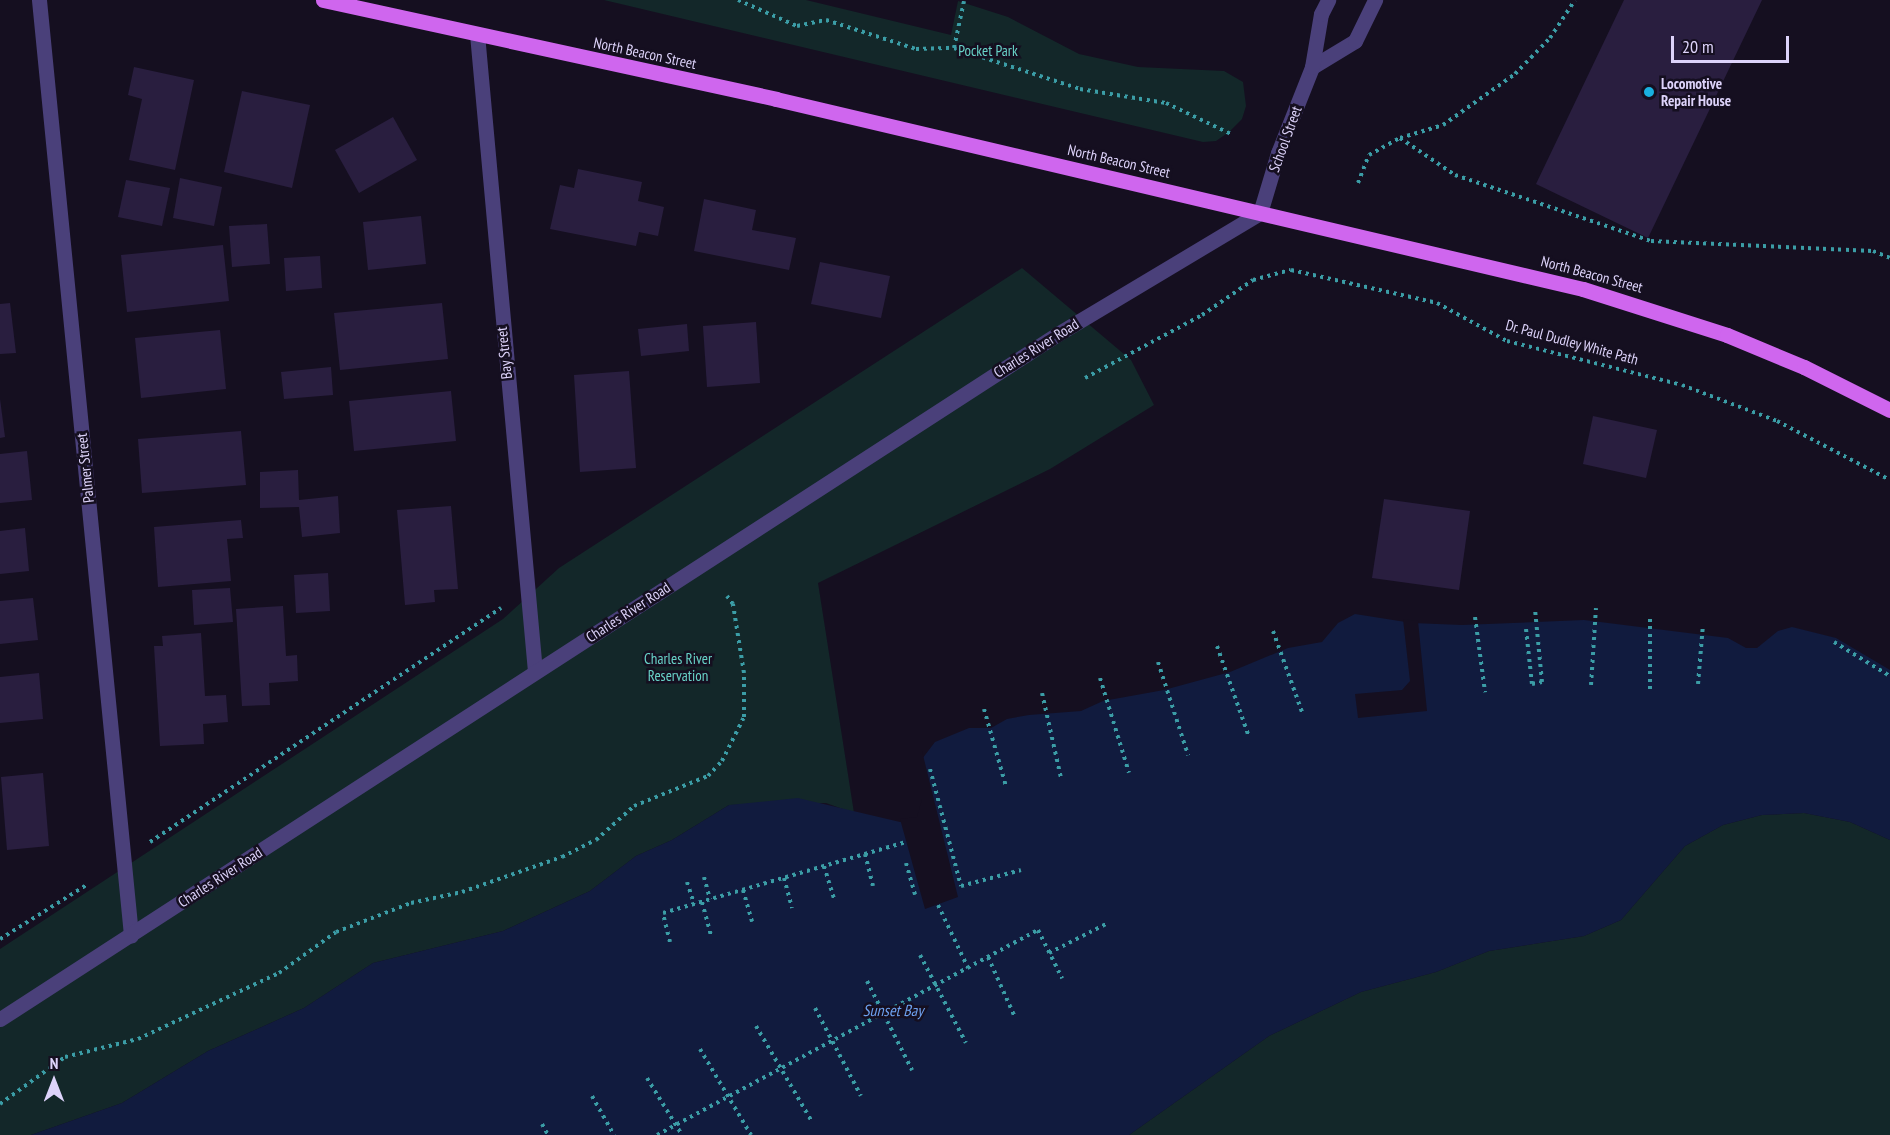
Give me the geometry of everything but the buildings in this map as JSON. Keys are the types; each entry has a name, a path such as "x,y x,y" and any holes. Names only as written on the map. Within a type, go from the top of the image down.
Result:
{"main road":[{"name":"North Beacon Street","path":"323,0 1260,213 1583,289 1655,310 1765,350 1890,410"}],"street":[{"name":"Palmer Street","path":"39,0 131,935"},
{"name":"School Street","path":"1260,213 1278,153 1312,67 1321,14 1328,0"},
{"path":"1312,67 1355,41 1375,0"},
{"name":"Bay Street","path":"477,34 535,671"},
{"name":"Charles River Road","path":"0,1019 1056,335 1260,213"}],"path":[{"path":"738,0 797,26 826,20 916,50 954,48 1080,89 1166,103 1231,134"},
{"path":"1358,183 1368,155 1400,138 1443,125 1485,99 1550,38 1575,0"},
{"path":"954,48 964,2"},
{"path":"1400,138 1455,175 1651,241 1873,251 1890,258"},
{"name":"Dr. Paul Dudley White Path","path":"1085,378 1202,315 1253,280 1291,270 1437,303 1508,341 1682,385 1777,421 1890,480"},
{"path":"0,1104 65,1057 138,1040 279,973 336,932 411,903 462,892 562,857 596,840 634,806 708,776 722,761 744,717 744,673 733,604 727,596"},
{"path":"147,844 508,604"},
{"path":"1591,685 1596,608"},
{"path":"1526,629 1532,684 1542,682 1535,609"},
{"path":"1650,615 1650,689"},
{"path":"1475,617 1485,692"},
{"path":"1698,684 1703,625"},
{"path":"1273,631 1303,715"},
{"path":"1834,642 1890,676"},
{"path":"1217,646 1249,737"},
{"path":"1158,662 1188,755"},
{"path":"1100,678 1129,773"},
{"path":"1042,693 1061,778"},
{"path":"984,709 1006,786"},
{"path":"930,769 962,886 1021,870"},
{"path":"670,942 663,913 906,842"},
{"path":"865,854 873,886"},
{"path":"906,863 915,895"},
{"path":"824,866 834,898"},
{"path":"704,877 710,899"},
{"path":"784,878 792,908"},
{"path":"687,882 694,904"},
{"path":"0,939 88,884"},
{"path":"743,890 752,922"},
{"path":"702,902 711,936"},
{"path":"938,905 968,968"},
{"path":"1049,953 1106,924"},
{"path":"657,1135 1038,930 1062,978"},
{"path":"920,955 966,1043"},
{"path":"988,957 1014,1014"},
{"path":"867,981 912,1070"},
{"path":"815,1008 861,1096"},
{"path":"756,1026 812,1122"},
{"path":"700,1049 751,1135"},
{"path":"647,1078 682,1135"},
{"path":"592,1096 614,1135"},
{"path":"542,1124 548,1135"}],"green space":[{"name":"Pocket Park","path":"604,0 806,0 951,35 958,1 1008,17 1079,54 1138,67 1224,71 1243,82 1246,106 1242,119 1229,132 1216,141 1203,142"},
{"name":"Charles River Reservation","path":"1022,268 1131,360 1154,405 1050,469 818,583 854,813 826,803 729,805 672,840 636,856 590,891 503,931 373,963 304,1008 208,1051 122,1103 31,1135 0,1135 0,949 503,619 559,568"},
{"path":"1804,813 1850,822 1890,840 1890,1135 1129,1135 1269,1036 1361,992 1436,972 1489,951 1584,936 1621,920 1685,846 1723,825 1762,815"}],"water":[{"name":"Sunset Bay","path":"1355,614 1412,623 1462,625 1584,620 1728,638 1746,648 1757,648 1778,631 1792,627 1836,638 1890,670 1890,840 1850,822 1804,813 1762,815 1723,825 1685,846 1621,920 1584,936 1489,951 1436,972 1361,992 1269,1036 1129,1135 31,1135 122,1103 208,1051 304,1008 373,963 503,931 590,891 636,856 672,840 729,805 798,798 900,822 919,819 925,800 922,759 935,742 969,728 991,728 1007,719 1029,715 1081,711 1103,701 1164,690 1230,672 1288,648 1322,642 1338,623"}],"pier":[{"path":"1403,619 1418,621 1427,711 1358,718 1355,694 1402,690 1410,681"},
{"path":"922,751 958,897 925,909 900,819 917,817 922,799"}],"place":[{"name":"Locomotive Repair House","path":"1649,92"}]}
